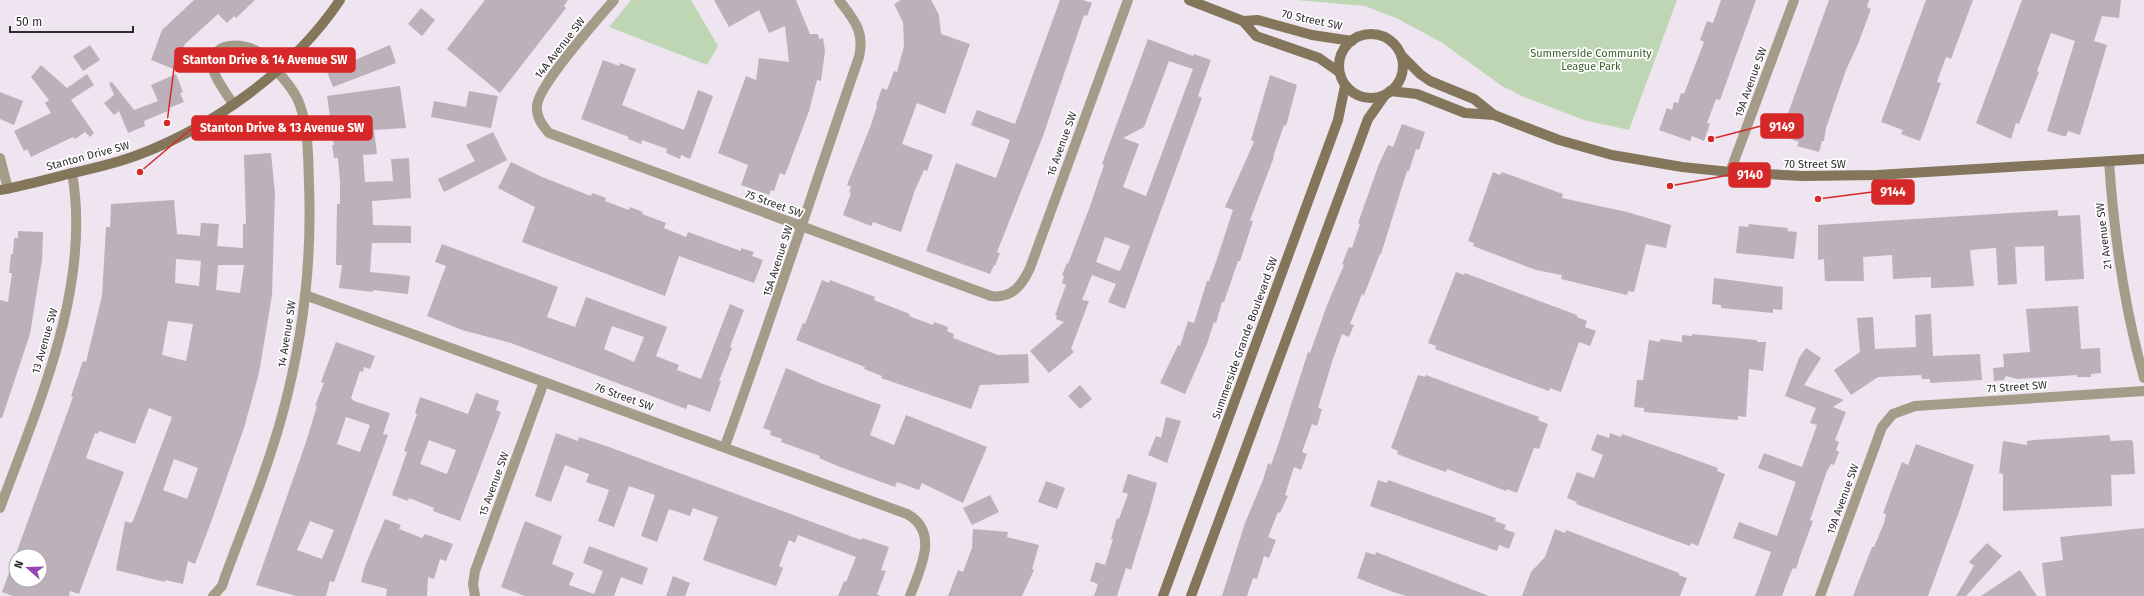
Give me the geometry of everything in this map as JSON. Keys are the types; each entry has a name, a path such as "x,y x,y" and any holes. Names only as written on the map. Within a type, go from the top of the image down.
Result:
{"street":[{"name":"Stanton Drive SW","path":"0,158 4,189 122,160 164,144 204,124 276,71 298,50 340,0"},
{"name":"14A Avenue SW","path":"538,115 538,99 547,83 614,0"},
{"name":"15A Avenue SW","path":"725,446 802,227 812,192 859,57 861,35 851,15 839,0"},
{"name":"16 Avenue SW","path":"1013,292 1024,281 1030,268 1128,0"},
{"name":"70 Street SW","path":"1189,0 1243,20 1258,20 1312,35 1352,41"},
{"name":"19A Avenue SW","path":"1730,172 1794,0"},
{"path":"1243,20 1256,36 1319,58 1339,72"},
{"path":"1191,596 1368,119 1388,93 1397,85 1403,70 1403,62 1400,54 1397,47 1391,41 1375,34 1359,36 1344,47 1340,57 1339,72 1345,86 1352,93 1368,99 1388,93"},
{"path":"233,104 214,70 213,62 219,50 233,45 255,50 276,71"},
{"name":"70 Street SW","path":"1400,54 1412,68 1430,81 1474,99 1494,115"},
{"name":"14 Avenue SW","path":"213,596 223,582 276,436 298,349 305,295 310,205 304,125 297,98 276,71"},
{"name":"Summerside Grande Boulevard SW","path":"1163,596 1338,120 1345,86"},
{"name":"70 Street SW","path":"1388,93 1417,94 1465,113 1494,115 1559,140 1605,154 1682,167 1730,172 1802,176 1877,175 2144,159"},
{"name":"75 Street SW","path":"538,115 541,124 555,137 991,296 1000,297 1013,292"},
{"name":"21 Avenue SW","path":"2109,161 2119,263 2133,337 2144,378"},
{"name":"13 Avenue SW","path":"0,508 46,380 66,311 76,216 72,173"},
{"name":"76 Street SW","path":"305,295 725,446 907,514 919,522 925,534 926,551 910,596"},
{"name":"15 Avenue SW","path":"475,596 473,584 476,571 544,382"},
{"name":"71 Street SW","path":"1893,414 1915,406 2144,391"},
{"name":"19A Avenue SW","path":"1820,596 1882,427 1893,414"}],"green space":[{"path":"631,0 691,0 718,46 707,65 609,27"},
{"name":"Summerside Community League Park","path":"1297,0 1677,0 1629,130 1584,120 1524,97 1502,86 1441,42 1396,18 1365,6"}],"building":[{"path":"194,0 255,0 236,18 234,16 227,23 218,14 185,44 176,70 151,60 162,30"},
{"path":"485,0 568,0 564,6 566,8 500,93 447,49"},
{"path":"714,0 796,0 810,34 818,34 819,39 823,38 825,51 821,81 817,80 809,111 785,175 780,173 774,191 771,190 769,195 741,185 748,165 718,153 746,76 756,80 759,58 789,62 785,26 769,33 759,10 729,27"},
{"path":"901,0 931,0 939,15 941,34 970,44 945,114 917,103 902,144 933,155 927,171 924,170 915,190 901,232 873,222 871,226 843,215 851,193 849,192 851,187 847,185 871,125 882,88 887,90 894,71 897,72 904,46 903,22 894,4"},
{"path":"1060,0 1083,0 1092,3 1087,16 1084,15 1043,136 997,252 1000,253 995,266 994,265 990,274 926,251 956,163 996,178 1010,140 971,125 977,110 1015,124"},
{"path":"1721,0 1756,0 1720,100 1716,99 1707,123 1710,124 1704,141 1692,136 1690,141 1659,130 1667,108 1672,110 1674,102 1678,103 1681,93 1684,94 1704,42 1700,40 1707,21 1713,23"},
{"path":"1829,0 1869,0 1867,7 1871,9 1858,44 1846,70 1826,128 1824,141 1822,141 1819,152 1797,146 1799,142 1780,135 1785,115 1787,116"},
{"path":"1926,0 1973,0 1951,59 1946,57 1937,82 1941,83 1920,141 1901,134 1903,130 1881,122"},
{"path":"2022,0 2121,0 2119,18 2102,16 2094,41 2107,45 2080,135 2068,131 2066,136 2063,136 2047,131 2075,41 2051,33 2037,71 2039,72 2019,124 2016,123 2011,139 1976,123"},
{"path":"421,8 435,20 422,36 408,24"},
{"path":"1148,39 1193,56 1194,54 1211,60 1198,96 1202,98 1125,309 1108,302 1116,284 1092,275 1082,300 1089,301 1071,349 1074,352 1049,373 1030,351 1064,322 1056,319 1057,315 1055,315 1066,285 1062,283 1064,276 1062,275 1067,263 1068,264 1089,209 1104,165 1102,164","holes":["1169,61 1193,69 1146,196 1123,187 1139,144 1123,138 1144,127","1105,237 1130,246 1119,271 1096,262"]},
{"path":"90,45 100,60 83,71 73,56"},
{"path":"390,45 396,63 333,87 327,72"},
{"path":"603,60 619,66 620,63 636,69 622,105 684,130 698,90 713,96 690,159 681,155 680,159 666,153 667,149 642,140 641,144 628,139 629,137 581,119"},
{"path":"41,65 67,88 87,74 94,85 71,100 94,133 90,137 85,132 75,139 73,137 31,157 27,149 24,151 14,131 51,113 45,103 49,100 31,77"},
{"path":"176,74 183,92 180,93 184,102 169,108 170,110 144,121 145,126 128,133 119,111 114,115 104,103 114,95 109,83 112,82 134,110 158,101 151,85"},
{"path":"1270,75 1297,85 1286,126 1284,125 1274,157 1250,220 1253,221 1240,261 1238,261 1224,302 1222,302 1216,323 1214,322 1207,344 1185,394 1160,383 1178,345 1180,346 1188,321 1194,323 1207,281 1209,281 1217,259 1233,210 1225,207 1254,142 1251,140"},
{"path":"400,86 406,128 374,130 377,154 363,155 365,182 393,181 391,159 409,158 411,198 372,201 373,225 411,226 411,243 372,243 370,272 410,276 408,294 339,288 342,265 336,265 337,204 340,204 340,183 338,158 334,158 332,145 334,145 327,96"},
{"path":"469,91 498,96 491,128 431,117 434,101 466,107"},
{"path":"0,92 23,101 14,125 0,119"},
{"path":"1402,124 1425,132 1419,150 1416,149 1409,171 1407,171 1381,254 1350,324 1354,325 1349,337 1342,334 1318,408 1322,409 1317,426 1312,424 1302,452 1307,454 1301,470 1294,467 1285,495 1288,496 1280,513 1278,512 1268,537 1276,540 1269,558 1264,556 1257,579 1253,578 1247,596 1222,596 1245,523 1263,480 1268,463 1271,465 1308,352 1310,353 1327,305 1344,265 1342,264 1349,247 1352,248 1360,224 1358,223 1379,164 1388,145 1393,147"},
{"path":"493,132 507,160 444,192 438,179 475,161 466,145"},
{"path":"271,153 275,193 272,295 259,373 244,428 210,525 195,564 188,561 183,584 165,580 165,582 116,570 125,521 131,523 133,521 172,417 149,408 135,444 99,431 98,434 95,433 86,458 124,472 79,594 70,591 69,596 13,596 2,592 8,576 8,588 48,588 48,548 18,548 73,397 71,396 83,361 86,362 102,296 106,227 110,227 111,204 174,200 177,234 200,236 201,223 219,224 217,246 243,248 243,224 246,224 244,155","holes":["176,259 201,261 199,286 175,283","218,265 244,265 240,293 216,290","168,321 193,324 186,361 162,355","174,459 198,468 187,499 163,490"]},
{"path":"511,162 542,177 591,196 592,193 606,198 605,201 629,210 630,207 643,212 642,214 666,223 664,228 686,237 688,232 741,251 741,248 754,252 752,256 763,260 754,283 679,256 665,296 522,242 535,207 498,188"},
{"path":"1493,172 1500,175 1502,172 1563,194 1562,198 1627,212 1671,225 1666,248 1646,244 1634,292 1628,291 1627,295 1561,279 1562,275 1536,270 1473,246 1474,243 1468,241"},
{"path":"2058,210 2058,216 2080,215 2084,279 2045,281 2044,246 2015,247 2017,284 1998,285 1996,248 1970,250 1974,286 1931,288 1931,277 1893,279 1892,255 1863,257 1864,281 1825,281 1824,259 1818,260 1818,225"},
{"path":"1749,224 1788,228 1787,231 1797,232 1794,259 1736,253 1739,226 1748,227"},
{"path":"18,231 43,232 42,260 30,334 2,418 0,418 0,300 8,302 12,273 9,273 11,254 13,254 14,238 18,238"},
{"path":"442,244 558,287 547,317 575,327 586,297 667,327 656,356 679,365 677,370 701,379 730,304 744,310 730,347 732,348 719,381 721,381 710,412 688,404 686,409 511,343 462,330 427,316 446,266 435,262","holes":["612,326 644,337 634,362 604,349"]},
{"path":"1456,272 1464,275 1465,273 1577,315 1577,317 1587,321 1585,327 1596,331 1590,346 1579,342 1561,392 1550,388 1549,391 1524,382 1435,349 1436,346 1428,343"},
{"path":"1714,278 1783,287 1782,310 1773,309 1773,313 1721,308 1721,305 1712,304"},
{"path":"822,280 829,283 830,280 875,297 874,300 933,325 934,322 948,327 947,331 954,334 953,338 998,355 1028,354 1029,383 980,385 971,409 881,378 882,376 864,369 865,367 796,340 803,323 805,324"},
{"path":"2078,306 2081,349 2100,348 2101,373 2091,374 2091,377 2077,377 2077,375 2017,379 2006,376 2004,380 1994,381 1993,368 2004,367 2003,354 2030,352 2026,309"},
{"path":"1931,314 1933,356 1980,354 1982,380 1930,383 1930,379 1922,379 1921,375 1878,377 1851,395 1834,370 1860,352 1857,318 1873,317 1875,349 1916,347 1915,315"},
{"path":"1692,334 1766,342 1763,371 1749,369 1746,417 1738,416 1738,420 1644,412 1644,408 1634,407 1637,380 1643,380 1649,340 1660,342 1660,339 1682,342 1682,335 1692,336"},
{"path":"336,342 375,356 370,369 364,367 363,372 360,371 351,398 354,401 390,413 383,434 388,435 334,582 330,581 326,596 296,596 256,585 306,442 317,406 315,406 324,383 321,382","holes":["346,417 370,425 360,452 337,444","310,521 334,530 322,559 297,550"]},
{"path":"1806,348 1821,358 1804,385 1844,400 1833,407 1846,412 1835,440 1839,442 1836,450 1839,452 1834,465 1831,464 1827,471 1810,520 1813,521 1796,569 1793,568 1782,596 1755,596 1771,552 1733,538 1739,522 1777,536 1796,482 1758,468 1764,453 1802,467 1817,425 1810,423 1816,408 1785,396 1799,358"},
{"path":"786,368 823,384 881,405 870,435 894,445 906,415 987,447 963,503 922,483 919,490 897,482 895,487 840,467 819,458 820,456 781,442 782,439 770,435 771,431 763,428"},
{"path":"1418,375 1425,377 1426,375 1539,417 1538,420 1548,424 1539,449 1534,448 1517,493 1507,489 1506,491 1447,469 1446,472 1429,466 1397,454 1398,451 1391,448"},
{"path":"1080,385 1092,399 1080,409 1068,396"},
{"path":"476,393 499,401 496,410 501,412 460,521 433,511 434,508 409,498 408,501 392,495 407,452 404,451 417,414 415,413 420,397 468,414","holes":["429,440 456,450 447,474 420,464"]},
{"path":"1166,417 1181,421 1167,463 1148,455 1156,436 1161,438"},
{"path":"556,433 578,441 579,437 609,447 861,540 862,538 889,547 881,570 886,571 877,594 880,596 838,596 844,581 846,582 856,557 798,535 795,543 789,540 779,566 783,568 776,586 703,560 718,517 693,508 690,516 669,509 657,542 641,536 655,495 629,486 614,527 598,521 609,490 586,482 589,474 565,465 551,502 535,496"},
{"path":"1610,433 1621,437 1622,434 1682,455 1718,468 1717,471 1725,474 1698,546 1691,543 1690,546 1665,537 1576,504 1577,502 1567,498 1577,472 1594,478 1603,455 1591,450 1597,434 1609,438"},
{"path":"2109,435 2111,441 2131,440 2133,442 2135,474 2111,475 2112,506 2003,511 2003,474 1999,473 2003,441 2027,445 2027,441 2034,440"},
{"path":"1916,444 1974,465 1960,509 1928,596 1853,596 1872,547 1874,547 1884,523 1886,514 1883,513 1902,462 1908,465"},
{"path":"1128,474 1157,483 1150,509 1131,570 1126,568 1117,596 1094,596 1098,584 1090,581 1096,562 1105,565 1113,539 1111,539 1117,518 1119,519 1128,494 1122,492"},
{"path":"1378,480 1387,483 1388,480 1496,518 1495,521 1506,525 1504,529 1515,533 1509,549 1499,545 1497,551 1370,506"},
{"path":"1046,481 1065,488 1057,509 1038,502"},
{"path":"990,495 999,512 972,525 963,508"},
{"path":"385,519 401,525 399,529 422,538 425,534 453,544 446,561 440,559 434,579 428,577 427,596 386,596 387,589 361,582 365,566"},
{"path":"525,521 562,536 552,564 574,573 569,585 594,594 603,571 583,563 589,546 648,568 642,585 621,577 614,596 525,596 501,587"},
{"path":"2144,528 2144,596 2046,596 2042,563 2063,560 2060,537"},
{"path":"973,529 1008,532 1007,537 1039,545 1032,569 1034,570 1022,596 948,596 958,570 963,572 972,548"},
{"path":"1555,529 1565,533 1566,530 1679,573 1679,575 1687,578 1680,596 1522,596 1531,572 1545,557"},
{"path":"1987,543 2002,556 1966,596 1956,596 1974,566 1969,562"},
{"path":"1366,552 1375,555 1376,552 1489,596 1406,596 1393,592 1357,578"},
{"path":"2020,570 2037,596 1981,596"},
{"path":"673,576 690,583 685,596 666,596"}],"place":[{"name":"Stanton Drive & 14 Avenue SW","path":"167,123"},
{"name":"9149","path":"1711,139"},
{"name":"Stanton Drive & 13 Avenue SW","path":"140,172"},
{"name":"9140","path":"1670,186"},
{"name":"9144","path":"1818,199"}]}
